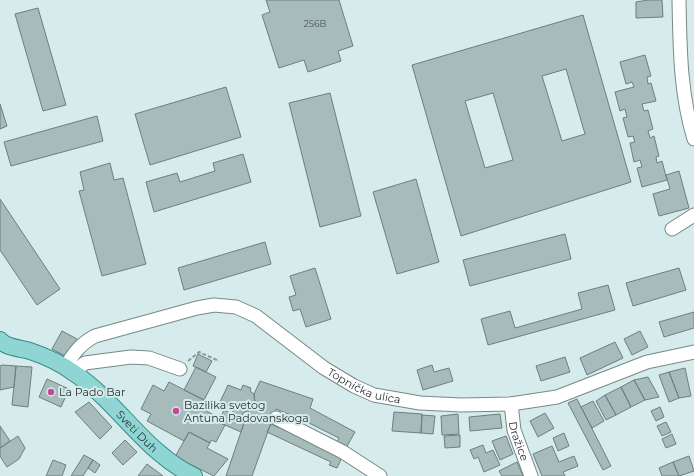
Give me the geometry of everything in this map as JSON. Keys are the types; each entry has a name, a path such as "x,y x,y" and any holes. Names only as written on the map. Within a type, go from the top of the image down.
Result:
{"main road":[{"name":"Sveti Duh","path":"1,344 31,352 69,369 99,391 125,420 158,451 182,471 194,476"}],"street":[{"path":"679,0 681,76 686,109 694,139"},
{"path":"672,229 694,215"},
{"name":"Topnička ulica","path":"69,369 76,350 84,342 95,336 214,305 236,308 256,316 324,368 354,386 374,395 422,403 461,405 511,404 557,397 647,362 694,352"},
{"path":"69,369 85,363 130,356 149,358 180,369"},
{"name":"Dražice","path":"511,404 514,430 532,476"},
{"path":"276,418 343,452 380,476"}],"path":[{"path":"199,352 219,361"}],"building":[{"path":"266,0 339,0 353,46 338,51 341,61 308,72 304,60 279,68 262,15 270,12"},
{"path":"662,0 663,17 636,18 636,2"},
{"path":"38,8 66,105 43,111 15,14"},
{"path":"583,15 631,182 461,236 412,65","holes":["566,69 585,134 562,141 542,76","493,93 513,160 485,168 465,101"]},
{"path":"645,55 651,76 647,77 648,84 651,83 656,101 642,104 644,111 648,110 653,129 648,131 650,138 654,136 659,156 656,157 657,163 662,161 667,180 642,187 637,168 642,167 640,160 634,162 630,143 635,142 633,136 628,137 623,118 627,117 625,109 620,111 615,92 634,87 632,82 626,84 620,62"},
{"path":"226,87 241,137 150,165 135,114"},
{"path":"330,93 361,216 320,227 289,103"},
{"path":"0,104 7,126 0,129"},
{"path":"97,116 103,141 11,166 4,142"},
{"path":"243,154 251,182 154,212 146,182 177,173 180,182 215,171 213,163"},
{"path":"110,163 114,180 123,178 146,264 102,276 79,191 84,190 80,172"},
{"path":"679,171 689,208 659,216 653,194 670,189 666,175"},
{"path":"416,179 439,262 397,274 373,192"},
{"path":"0,199 60,289 37,305 0,250"},
{"path":"565,234 571,259 470,286 463,260"},
{"path":"265,242 271,264 184,290 178,268"},
{"path":"315,268 331,319 306,327 300,309 293,311 289,297 296,295 290,276"},
{"path":"679,268 686,290 633,306 626,283"},
{"path":"608,285 615,310 488,345 481,319 510,311 515,328 582,309 578,293"},
{"path":"694,312 694,328 664,337 659,322"},
{"path":"62,331 77,339 67,357 52,349"},
{"path":"640,331 648,347 632,355 624,339"},
{"path":"615,342 623,358 587,375 580,358"},
{"path":"198,354 212,361 206,372 193,366"},
{"path":"565,357 570,372 541,381 536,366"},
{"path":"432,365 434,372 449,368 453,381 423,390 417,370"},
{"path":"0,366 16,366 14,387 0,390"},
{"path":"16,366 32,367 28,407 12,405"},
{"path":"196,367 216,377 204,400 184,390"},
{"path":"685,368 691,396 679,398 669,372"},
{"path":"669,372 679,398 669,402 659,375"},
{"path":"648,377 659,397 645,400 634,380"},
{"path":"47,379 69,389 61,407 39,397"},
{"path":"634,380 645,400 631,407 621,387"},
{"path":"260,381 313,399 310,408 355,432 346,448 336,444 339,438 301,419 276,409 252,476 226,476 248,412 255,403 254,394"},
{"name":"Bazilika svetog Antuna Padovanskoga","path":"169,382 204,400 200,408 220,418 218,422 225,425 216,442 211,440 210,443 189,432 184,441 147,421 151,414 141,409 153,385 164,391"},
{"path":"228,385 241,390 243,385 251,388 250,391 254,394 255,403 252,409 243,413 241,418 232,414 234,408 220,402"},
{"path":"621,387 631,407 616,415 605,395"},
{"path":"605,395 616,415 606,420 596,401"},
{"path":"577,399 611,466 603,470 568,403"},
{"path":"593,401 604,421 592,428 581,407"},
{"path":"89,402 112,427 100,439 75,412"},
{"path":"660,407 664,417 656,421 651,411"},
{"path":"224,410 245,420 241,432 218,422"},
{"path":"394,412 422,414 421,433 392,431"},
{"path":"545,413 554,428 538,437 530,421"},
{"path":"458,414 459,434 442,435 441,416"},
{"path":"500,414 502,428 470,431 469,417"},
{"path":"422,415 435,416 433,434 421,433"},
{"path":"666,422 671,432 662,436 657,426"},
{"path":"271,424 279,428 280,426 343,455 337,468 329,465 331,462 267,432"},
{"path":"0,426 10,441 0,448"},
{"path":"189,432 210,443 207,448 228,459 214,476 175,457"},
{"path":"564,433 569,446 558,451 553,438"},
{"path":"672,434 676,444 666,448 662,439"},
{"path":"460,435 460,447 445,448 444,436"},
{"path":"18,436 25,448 19,459 7,467 0,456 0,448"},
{"path":"506,436 513,454 500,460 492,441"},
{"path":"125,440 137,452 123,465 112,453"},
{"path":"483,445 486,453 493,450 500,465 484,472 478,457 474,459 470,450"},
{"path":"552,446 559,462 574,456 578,466 563,472 565,476 542,476 533,454"},
{"path":"84,455 93,460 83,476 71,476"},
{"path":"689,456 694,471 679,476 673,462"},
{"path":"53,460 66,465 62,476 46,476"},
{"path":"93,460 100,465 95,473 88,468"},
{"path":"517,462 523,476 502,476 499,471"},
{"path":"673,462 679,476 662,476 659,468"},
{"path":"147,464 163,476 138,476"}],"place":[{"name":"La Pado Bar","path":"51,392"},
{"name":"Bazilika svetog Antuna Padovanskoga","path":"176,411"}]}
